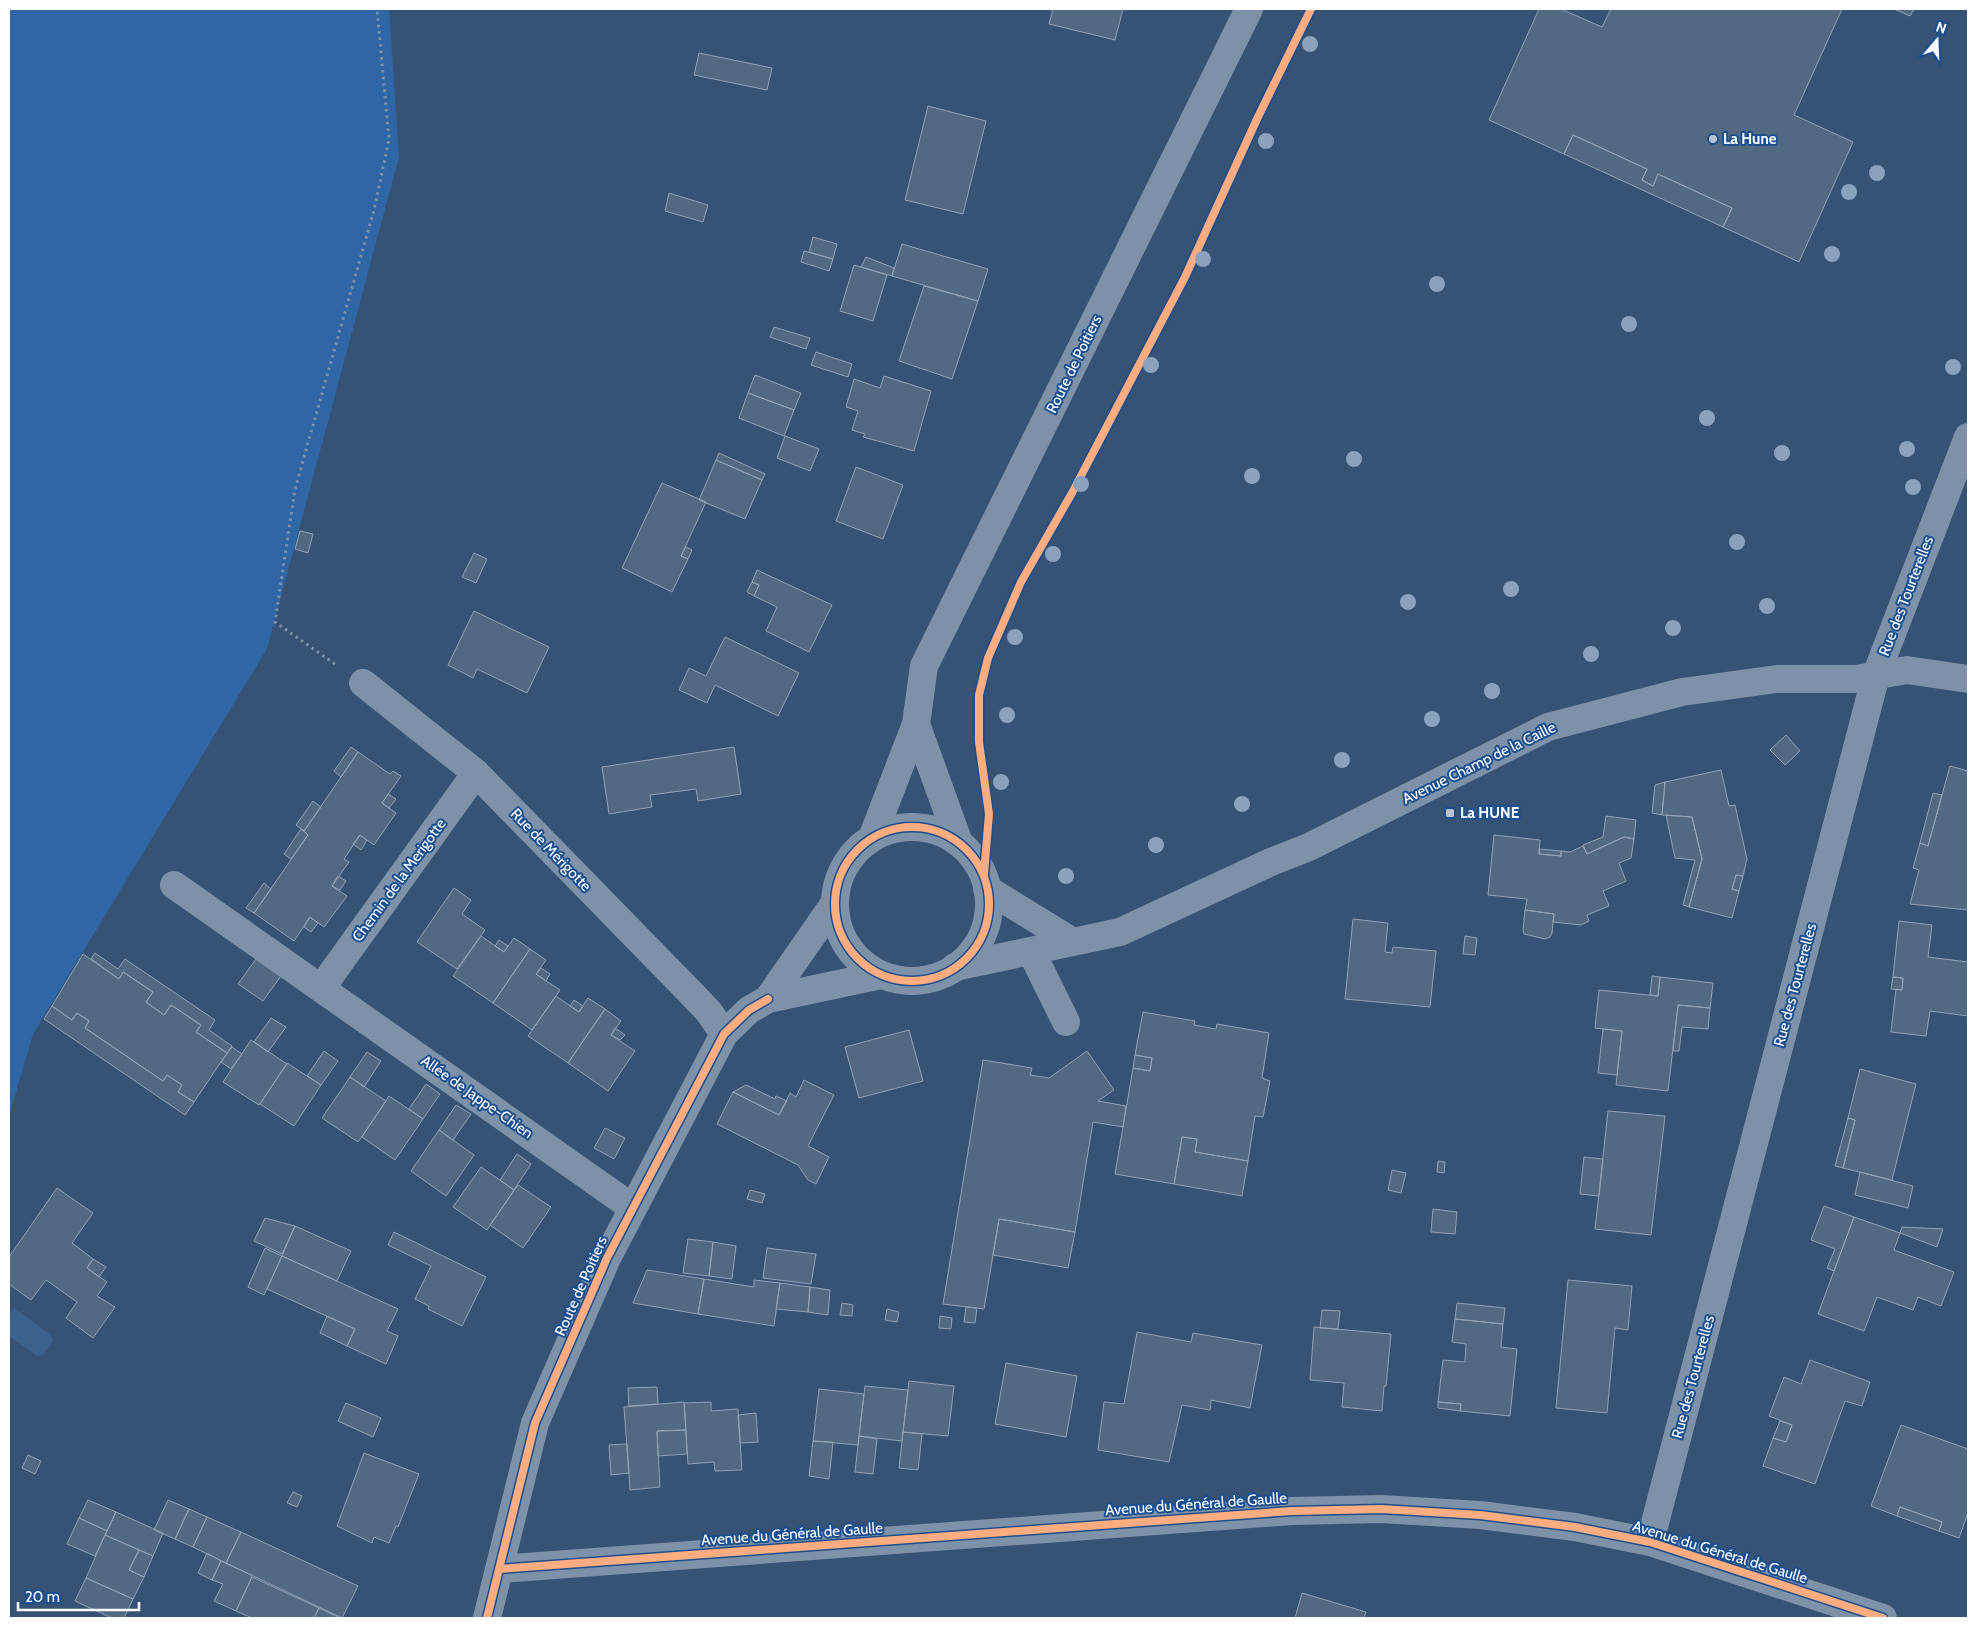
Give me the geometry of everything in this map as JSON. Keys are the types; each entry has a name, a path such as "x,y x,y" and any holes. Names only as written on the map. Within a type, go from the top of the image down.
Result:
{"street":[{"name":"Route de Poitiers","path":"872,838 916,724 924,666 1249,9"},
{"name":"Rue des Tourterelles","path":"1650,1542 1876,676 1968,437"},
{"name":"Avenue Champ de la Caille","path":"955,967 1120,932 1271,862 1309,847 1548,727 1682,692 1777,679 1856,679 1907,670 1968,679"},
{"name":"Rue de Mérigotte","path":"363,683 476,773 709,1012 724,1034"},
{"name":"Route de Poitiers","path":"916,724 959,844"},
{"name":"Chemin de la Merigotte","path":"322,987 476,773"},
{"path":"912,826 942,832 959,844 969,850 984,874 990,902 984,934 967,959 941,976 912,982 881,975 855,958 839,933 834,904 840,873 858,847 883,832 912,826"},
{"name":"Allée de Jappe-Chien","path":"174,885 322,987 633,1208"},
{"path":"987,889 1074,942"},
{"name":"Route de Poitiers","path":"768,999 834,904"},
{"path":"1031,951 1066,1022"},
{"name":"Route de Poitiers","path":"486,1618 535,1423 608,1258 724,1034 749,1010 768,999 881,975"},
{"name":"Avenue du Général de Gaulle","path":"499,1569 1292,1511 1381,1509 1480,1515 1575,1527 1650,1542 1883,1618"}],"path":[{"path":"363,683 275,622 295,489 374,210 389,138 377,9"}],"shaded area":[{"path":"9,9 389,9 399,157 267,649 33,1034 9,1116"},
{"path":"14,1308 51,1335 53,1341 43,1355 37,1356 9,1336 9,1316"}],"building":[{"path":"1053,9 1123,9 1115,40 1049,24"},
{"name":"La Hune","path":"1539,9 1561,9 1602,27 1611,9 1842,9 1794,115 1853,142 1799,262 1723,227 1732,208 1658,174 1653,186 1642,180 1647,169 1573,135 1564,154 1489,120"},
{"path":"1894,9 1914,9 1910,16"},
{"path":"699,53 772,68 767,90 694,75"},
{"path":"928,106 986,121 963,214 905,200"},
{"path":"1573,135 1647,169 1642,180 1653,186 1658,174 1732,208 1723,227 1564,154"},
{"path":"669,193 708,205 703,222 665,211"},
{"path":"813,237 837,244 833,259 809,252"},
{"path":"902,244 988,269 978,301 892,276"},
{"path":"804,251 833,259 829,271 801,262"},
{"path":"866,257 894,268 892,276 861,267"},
{"path":"854,265 887,275 873,321 840,311"},
{"path":"924,286 978,301 952,379 899,361"},
{"path":"774,327 810,338 806,349 770,337"},
{"path":"816,352 852,364 848,377 811,365"},
{"path":"755,375 801,393 794,410 748,393"},
{"path":"884,376 931,391 914,451 863,437 865,434 852,430 858,411 846,407 854,379 880,388"},
{"path":"748,393 794,410 784,436 739,418"},
{"path":"785,436 819,449 810,471 777,458"},
{"path":"719,453 765,474 762,480 716,460"},
{"path":"716,460 762,480 745,519 699,500"},
{"path":"856,467 903,485 883,539 836,521"},
{"path":"662,483 706,502 681,556 688,559 672,592 622,568"},
{"path":"300,531 313,534 308,553 295,549"},
{"path":"686,547 692,550 688,559 681,556"},
{"path":"474,553 487,559 476,583 462,577"},
{"path":"757,570 832,605 809,652 766,631 777,607 754,596 759,585 752,582"},
{"path":"752,582 759,585 754,596 747,592"},
{"path":"474,611 549,647 527,693 477,669 473,678 448,665"},
{"path":"725,637 799,673 778,716 715,685 707,703 679,690 689,668 706,676"},
{"path":"1786,735 1800,751 1785,765 1770,750"},
{"path":"351,747 358,752 341,777 334,771"},
{"path":"734,747 741,794 698,801 696,789 650,795 652,807 609,814 602,767"},
{"path":"358,752 390,774 393,771 401,776 382,803 396,813 374,845 360,835 344,859 349,862 332,886 347,896 324,927 310,917 294,941 254,913 308,835 304,831"},
{"path":"1950,766 1968,771 1968,910 1910,904 1919,870 1913,868 1920,843 1928,846"},
{"path":"1721,770 1729,806 1735,805 1747,859 1743,876 1736,875 1732,889 1739,891 1732,918 1689,907 1702,859 1692,817 1662,815 1665,782"},
{"path":"1665,782 1662,815 1652,813 1655,785"},
{"path":"1933,793 1942,795 1928,846 1920,843"},
{"path":"388,794 396,799 389,808 382,803"},
{"path":"313,801 321,807 304,831 296,825"},
{"path":"1666,815 1692,817 1702,859 1689,907 1683,905 1695,860 1675,858"},
{"path":"1606,816 1636,820 1634,839 1624,837 1587,854 1583,845 1603,837"},
{"path":"301,829 308,835 291,859 284,854"},
{"path":"360,835 367,840 361,850 353,844"},
{"path":"1494,835 1540,840 1539,854 1561,856 1561,851 1570,852 1583,846 1587,854 1624,837 1634,839 1631,858 1619,863 1626,881 1603,891 1609,906 1587,915 1589,921 1581,925 1553,922 1554,914 1525,910 1527,899 1488,895"},
{"path":"1539,849 1561,851 1561,856 1539,854"},
{"path":"1736,875 1743,876 1739,891 1732,889"},
{"path":"338,876 346,881 340,890 332,886"},
{"path":"264,883 271,889 254,913 246,908"},
{"path":"454,888 471,900 462,914 485,930 457,969 417,942"},
{"path":"1525,910 1554,914 1550,937 1545,939 1524,934"},
{"path":"310,917 318,923 311,932 304,927"},
{"path":"1353,919 1388,923 1385,952 1392,953 1393,947 1436,951 1430,1007 1345,999"},
{"path":"1899,921 1932,925 1928,957 1968,962 1968,1016 1930,1011 1926,1036 1891,1032 1896,989 1902,990 1903,978 1893,977"},
{"path":"481,936 504,952 514,938 530,949 493,1003 453,976"},
{"path":"1465,936 1477,938 1475,955 1463,954"},
{"path":"499,940 508,946 504,952 495,946"},
{"path":"530,949 546,960 536,974 560,990 532,1030 493,1003"},
{"path":"95,953 118,969 125,959 215,1020 209,1030 232,1046 227,1053 196,1032 201,1025 171,1005 164,1015 146,1002 153,992 123,972 119,979 91,959"},
{"path":"83,954 119,979 123,972 153,992 146,1002 164,1015 171,1005 201,1025 196,1032 227,1053 194,1102 178,1092 182,1085 167,1075 163,1081 85,1028 89,1021 77,1013 72,1020 52,1006"},
{"path":"256,959 281,976 263,1001 238,984"},
{"path":"541,968 550,974 546,981 536,974"},
{"path":"1652,976 1660,977 1658,996 1650,995"},
{"path":"1660,977 1713,983 1710,1008 1678,1005 1668,1091 1616,1085 1622,1031 1595,1028 1599,990 1658,996"},
{"path":"1893,977 1903,978 1902,990 1891,989"},
{"path":"556,996 579,1012 588,998 605,1009 568,1063 528,1036"},
{"path":"574,1000 583,1006 579,1012 570,1006"},
{"path":"1678,1005 1710,1008 1708,1029 1682,1027 1679,1051 1673,1051"},
{"path":"52,1006 72,1020 77,1013 89,1021 85,1028 163,1081 167,1075 182,1085 178,1092 194,1102 185,1115 44,1019"},
{"path":"605,1009 621,1021 611,1035 635,1051 608,1091 568,1063"},
{"path":"1143,1012 1195,1021 1194,1025 1216,1029 1217,1024 1269,1033 1262,1078 1270,1081 1263,1117 1255,1116 1248,1161 1195,1152 1197,1139 1182,1137 1174,1184 1115,1174 1133,1068 1150,1071 1152,1058 1135,1055"},
{"path":"271,1018 286,1027 268,1052 254,1042"},
{"path":"615,1028 625,1035 620,1040 611,1035"},
{"path":"1603,1029 1622,1031 1617,1075 1598,1073"},
{"path":"909,1030 923,1081 859,1098 845,1047"},
{"path":"251,1040 287,1064 259,1105 223,1082"},
{"path":"232,1047 242,1054 231,1069 221,1062"},
{"path":"324,1051 338,1061 321,1085 307,1076"},
{"path":"1087,1051 1114,1090 1098,1101 1126,1106 1123,1127 1093,1122 1075,1232 999,1219 984,1309 943,1304 983,1060 1032,1068 1030,1075 1049,1078"},
{"path":"367,1052 381,1061 364,1087 350,1077"},
{"path":"1135,1055 1152,1058 1150,1071 1133,1068"},
{"path":"287,1063 321,1085 294,1126 260,1104"},
{"path":"1860,1069 1916,1084 1892,1180 1843,1168 1855,1120 1848,1118"},
{"path":"350,1077 386,1101 358,1142 322,1118"},
{"path":"804,1080 834,1095 808,1146 829,1157 816,1184 808,1180 798,1165 717,1124 733,1092 779,1115 790,1093 796,1097"},
{"path":"426,1084 440,1094 423,1119 409,1109"},
{"path":"746,1085 775,1099 776,1096 787,1101 779,1115 733,1092"},
{"path":"389,1096 423,1119 395,1160 362,1137"},
{"path":"456,1105 471,1114 453,1140 439,1130"},
{"path":"1608,1111 1665,1116 1651,1235 1595,1229"},
{"path":"1848,1118 1855,1120 1843,1168 1835,1166"},
{"path":"605,1128 625,1138 614,1159 594,1148"},
{"path":"439,1130 474,1155 446,1196 411,1171"},
{"path":"1182,1137 1197,1139 1195,1152 1248,1161 1242,1196 1174,1184"},
{"path":"517,1154 531,1164 514,1190 500,1180"},
{"path":"1584,1157 1603,1159 1599,1196 1580,1194"},
{"path":"1438,1161 1445,1162 1444,1173 1437,1172"},
{"path":"481,1167 514,1190 487,1230 453,1207"},
{"path":"1392,1170 1406,1173 1401,1193 1388,1190"},
{"path":"1860,1172 1913,1186 1908,1208 1855,1195"},
{"path":"518,1185 551,1207 523,1248 490,1225"},
{"path":"57,1188 93,1213 72,1243 93,1259 87,1268 107,1282 97,1296 115,1307 93,1338 66,1318 77,1302 46,1280 31,1300 9,1284 9,1257"},
{"path":"750,1190 765,1194 762,1203 747,1199"},
{"path":"1824,1206 1854,1217 1834,1271 1827,1268 1835,1249 1811,1240"},
{"path":"1433,1209 1457,1212 1455,1234 1431,1232"},
{"path":"1854,1217 1900,1233 1894,1250 1954,1272 1941,1306 1918,1297 1913,1310 1877,1297 1864,1331 1818,1314"},
{"path":"265,1218 295,1226 282,1254 254,1241"},
{"path":"999,1219 1075,1232 1068,1268 993,1255"},
{"path":"295,1226 351,1251 337,1281 282,1256"},
{"path":"1902,1227 1943,1229 1937,1247 1900,1233"},
{"path":"394,1232 486,1277 462,1326 428,1309 429,1306 415,1299 431,1266 388,1245"},
{"path":"688,1239 713,1242 709,1276 683,1273"},
{"path":"713,1242 736,1246 732,1279 709,1276"},
{"path":"265,1248 282,1256 264,1295 248,1287"},
{"path":"767,1248 816,1254 811,1284 763,1278"},
{"path":"282,1256 398,1309 387,1331 398,1336 386,1364 347,1346 355,1329 267,1289"},
{"path":"93,1259 106,1267 99,1277 87,1268"},
{"path":"647,1270 704,1279 698,1314 633,1303"},
{"path":"704,1279 754,1287 754,1280 780,1283 774,1326 698,1314"},
{"path":"1568,1280 1632,1286 1628,1330 1615,1328 1607,1413 1556,1408"},
{"path":"780,1283 810,1287 808,1312 776,1309"},
{"path":"810,1287 830,1290 828,1315 808,1312"},
{"path":"842,1303 853,1305 852,1316 840,1315"},
{"path":"1457,1303 1505,1308 1503,1324 1455,1319"},
{"path":"966,1307 977,1308 975,1323 964,1322"},
{"path":"887,1309 899,1312 897,1322 885,1320"},
{"path":"1322,1310 1340,1311 1338,1329 1320,1328"},
{"path":"327,1316 355,1329 347,1346 320,1333"},
{"path":"940,1316 952,1318 951,1329 939,1328"},
{"path":"1455,1319 1503,1324 1501,1347 1517,1349 1510,1416 1460,1411 1461,1404 1438,1402 1443,1360 1465,1362 1466,1344 1452,1342"},
{"path":"1314,1327 1391,1334 1382,1411 1342,1407 1344,1383 1310,1380"},
{"path":"1137,1332 1191,1342 1193,1333 1262,1345 1250,1408 1211,1400 1210,1410 1182,1405 1169,1462 1098,1450 1104,1402 1124,1404"},
{"path":"1810,1360 1870,1382 1862,1406 1845,1401 1815,1484 1763,1466 1773,1438 1786,1442 1792,1425 1769,1416 1784,1377 1801,1384"},
{"path":"1006,1363 1077,1376 1066,1437 995,1424"},
{"path":"909,1381 954,1386 948,1436 903,1432"},
{"path":"865,1386 908,1390 902,1441 859,1436"},
{"path":"657,1387 658,1404 629,1406 628,1388"},
{"path":"819,1389 864,1394 858,1445 813,1441"},
{"path":"684,1402 686,1430 657,1431 660,1487 630,1490 624,1407"},
{"path":"711,1402 711,1411 738,1409 742,1470 715,1471 714,1462 688,1464 684,1403"},
{"path":"1438,1402 1461,1404 1460,1411 1438,1408"},
{"path":"346,1403 381,1418 373,1437 338,1421"},
{"path":"756,1413 758,1442 740,1443 738,1415"},
{"path":"1780,1421 1792,1425 1786,1442 1773,1438"},
{"path":"1901,1425 1968,1449 1968,1513 1959,1538 1939,1531 1942,1522 1900,1507 1897,1516 1871,1506"},
{"path":"686,1430 687,1454 658,1456 657,1431"},
{"path":"903,1432 922,1434 918,1470 899,1468"},
{"path":"859,1436 877,1439 873,1474 855,1472"},
{"path":"813,1441 833,1442 829,1479 809,1476"},
{"path":"627,1444 629,1473 611,1475 609,1445"},
{"path":"364,1453 419,1474 398,1527 396,1526 389,1543 374,1537 372,1543 337,1526"},
{"path":"28,1455 41,1461 35,1474 22,1468"},
{"path":"293,1492 302,1496 297,1507 287,1503"},
{"path":"88,1500 116,1512 107,1531 79,1518"},
{"path":"168,1500 189,1509 175,1539 154,1530"},
{"path":"1900,1507 1942,1522 1939,1531 1897,1516"},
{"path":"189,1509 207,1517 193,1547 175,1539"},
{"path":"116,1512 163,1533 153,1556 105,1535"},
{"path":"207,1517 241,1532 226,1563 193,1547"},
{"path":"79,1518 107,1531 95,1556 67,1544"},
{"path":"241,1532 358,1586 342,1618 226,1563"},
{"path":"105,1535 139,1550 129,1570 144,1577 133,1599 86,1578"},
{"path":"139,1550 153,1556 144,1577 129,1570"},
{"path":"207,1553 221,1561 212,1580 198,1573"},
{"path":"221,1561 252,1577 236,1611 214,1601 223,1584 212,1580"},
{"path":"252,1577 319,1608 314,1618 252,1618 236,1611"},
{"path":"86,1578 133,1599 124,1618 112,1618 75,1601"},
{"path":"1302,1593 1366,1612 1364,1618 1295,1618"},
{"path":"319,1608 340,1618 314,1618"}],"cycle path":[{"path":"984,874 989,814 979,742 979,695 988,658 1021,582 1072,493 1185,277 1257,119 1311,9"},
{"path":"912,827 927,828 942,833 967,849 983,874 988,889 989,904 988,919 983,934 967,959 942,975 927,980 912,981 897,980 882,975 857,959 841,934 836,919 835,904 836,889 841,874 857,849 882,833 897,828 912,827"},
{"path":"487,1618 535,1423 607,1258 724,1034 749,1010 768,999"},
{"path":"499,1569 1292,1511 1381,1509 1480,1515 1575,1527 1650,1542 1883,1618"}],"place":[{"name":"La Hune","path":"1713,139"},
{"name":"La HUNE","path":"1450,813"}]}
